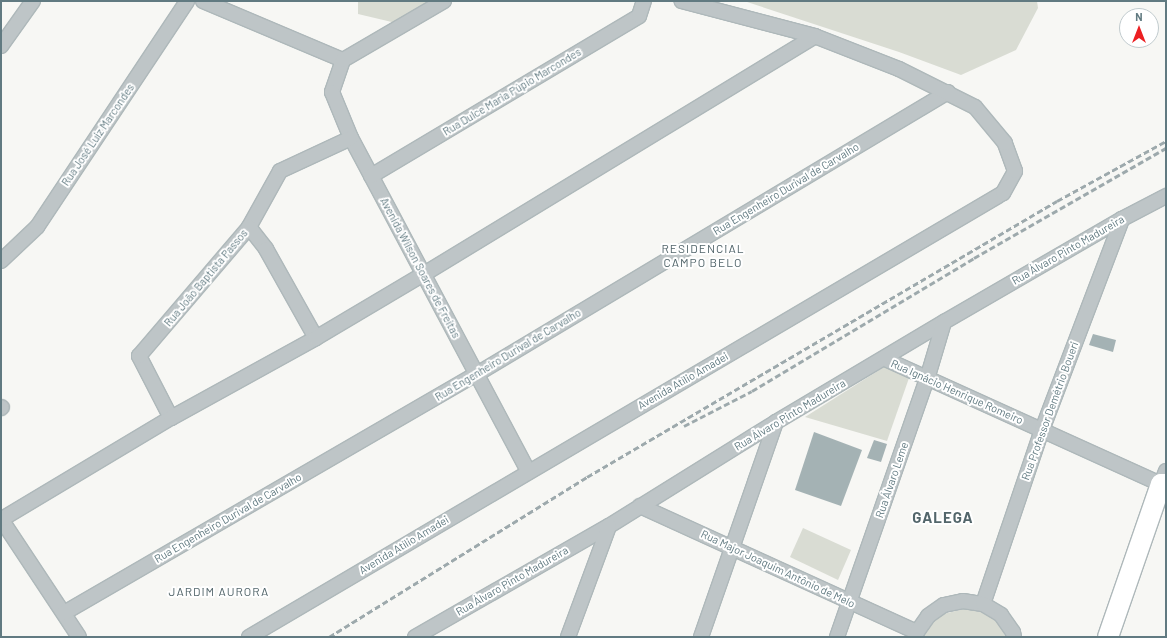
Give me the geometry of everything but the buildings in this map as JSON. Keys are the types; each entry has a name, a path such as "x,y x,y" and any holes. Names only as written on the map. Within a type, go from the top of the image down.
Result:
{"street":[{"path":"1,46 33,1"},
{"name":"Rua José Luiz Marcondes","path":"1,261 36,228 187,1"},
{"path":"203,1 343,60 444,1"},
{"name":"Rua Dulce Maria Púpio Marcondes","path":"371,176 639,16 644,1"},
{"name":"Avenida Atílio Amadei","path":"249,637 528,471 1003,193 1015,171 1005,143 975,107 948,92 899,69 815,36 682,1"},
{"path":"79,637 64,612 1,519 171,418 316,338 424,274 815,36"},
{"name":"Avenida Wilson Soares de Freitas","path":"343,60 332,92 351,138 528,471"},
{"name":"Rua Engenheiro Durival de Carvalho","path":"64,612 477,374 948,92"},
{"path":"249,227 280,171 351,138"},
{"name":"Rua Álvaro Pinto Madureira","path":"415,637 609,526 776,422 944,322 1122,219 1166,196"},
{"name":"Rua Professor Demétrio Boueri","path":"983,604 1042,430 1122,219"},
{"name":"Rua João Baptista Passos","path":"171,418 139,356 249,227 266,249 316,338"},
{"name":"Rua Álvaro Leme","path":"837,637 927,379 944,322"},
{"name":"Rua Ignácio Henrique Romeiro","path":"884,359 1042,430 1164,480"},
{"path":"701,637 776,422"},
{"path":"1108,637 1164,480"},
{"name":"Rua Major Joaquim Antônio de Melo","path":"640,506 732,547 916,634"},
{"path":"568,637 609,526"},
{"path":"916,634 928,616 944,605 963,601 983,604 1001,615 1013,632 1014,637"}],"shaded area":[{"path":"358,1 433,1 396,23 358,14"},
{"path":"744,1 1037,1 1038,8 1016,50 961,75 899,52"},
{"path":"884,367 909,378 887,441 805,417"},
{"path":"803,528 851,550 838,580 790,557"},
{"path":"968,608 996,617 1006,637 920,637 939,615"}],"railway":[{"path":"329,637 587,477 1057,201 1166,141"},
{"path":"684,426 752,391 974,258 1166,148"}],"district":[{"name":"RESIDENCIAL CAMPO BELO","path":"703,256"},
{"name":"GALEGA","path":"943,518"},
{"name":"JARDIM AURORA","path":"219,592"}]}
